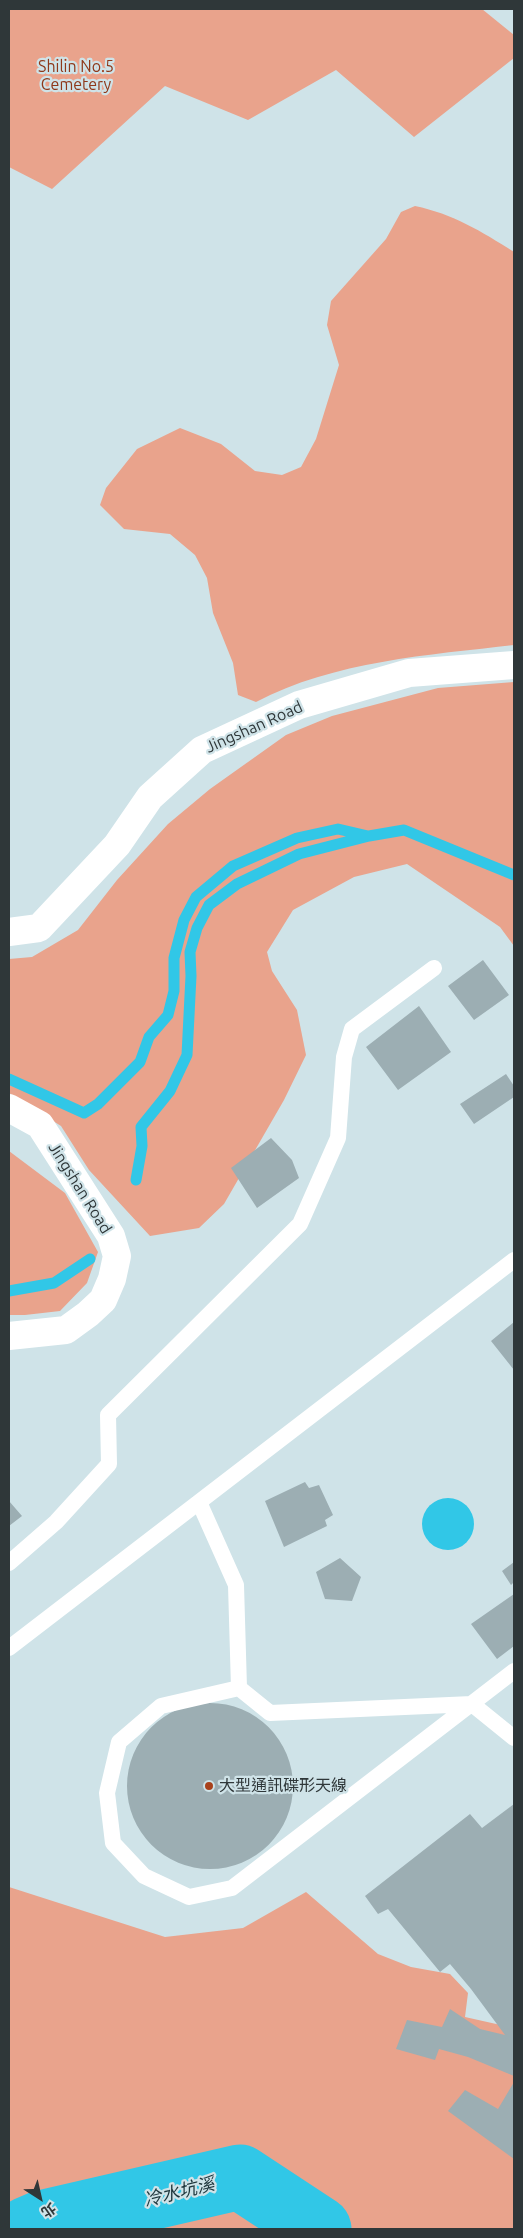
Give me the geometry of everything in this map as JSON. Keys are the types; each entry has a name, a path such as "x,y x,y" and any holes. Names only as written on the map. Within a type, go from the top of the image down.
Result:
{"street":[{"name":"Jingshan Road","path":"9,932 39,928 117,845 150,796 202,750 299,705 409,673 514,665"},
{"name":"Jingshan Road","path":"9,1108 40,1125 111,1236 117,1256 112,1279 103,1300 88,1314 66,1330 9,1336"}],"lane":[{"path":"9,1563 56,1522 110,1464 108,1415 300,1224 338,1138 344,1057 352,1029 434,968"},
{"path":"9,1648 514,1260"},
{"path":"199,1502 236,1584 239,1688 270,1713 472,1704 514,1738"},
{"path":"239,1688 161,1706 119,1742 108,1793 113,1843 144,1876 189,1897 232,1888 514,1671"}],"green space":[{"name":"Shilin No.5 Cemetery","path":"9,9 482,9 514,35 514,58 414,137 336,70 248,120 165,86 52,189 9,167"},
{"path":"415,206 429,209 466,224 514,252 514,645 416,657 349,669 317,677 286,688 256,702 238,695 233,663 213,613 207,578 195,555 170,534 124,529 100,505 106,488 137,449 180,428 221,444 255,471 282,475 301,467 316,439 339,365 327,325 331,301 386,239 401,212"},
{"path":"514,682 514,946 500,927 407,864 354,877 293,910 267,952 272,971 297,1010 306,1055 284,1100 224,1204 199,1228 150,1236 89,1170 61,1126 9,1093 9,959 32,957 78,930 117,880 168,824 210,789 286,735 332,716 438,688"},
{"path":"9,1151 65,1193 98,1252 87,1283 60,1311 9,1315"},
{"path":"9,1887 165,1937 243,1928 306,1892 378,1954 411,1967 450,1974 468,1993 465,2017 514,2028 514,2229 9,2229"}],"water":[{"path":"448,1498 458,1500 466,1506 472,1514 474,1524 472,1534 466,1542 458,1548 448,1550 438,1548 430,1542 424,1534 422,1524 424,1514 430,1506 438,1500"}],"building":[{"path":"483,960 509,995 474,1020 448,986"},
{"path":"419,1006 451,1052 398,1090 366,1047"},
{"path":"506,1074 514,1086 514,1097 474,1124 460,1104"},
{"path":"271,1138 292,1160 299,1178 257,1208 231,1168"},
{"path":"514,1322 514,1370 491,1341"},
{"path":"305,1482 309,1488 319,1485 333,1515 325,1520 327,1526 284,1547 265,1501"},
{"path":"9,1501 22,1516 9,1526"},
{"path":"340,1558 361,1577 352,1601 325,1599 316,1572"},
{"path":"514,1562 514,1582 511,1585 502,1571"},
{"path":"514,1594 514,1646 497,1659 471,1624"},
{"name":"大型通訊碟形天線","path":"210,1703 234,1707 249,1713 274,1734 283,1747 289,1762 293,1786 289,1810 283,1825 262,1850 249,1859 234,1865 210,1869 186,1865 171,1859 146,1838 137,1825 131,1810 127,1786 131,1762 137,1747 158,1722 171,1713 186,1707"},
{"path":"514,1804 514,2076 468,2057 439,2049 435,2060 396,2049 407,2020 442,2027 450,2009 480,2029 505,2035 450,1964 440,1972 388,1909 378,1914 365,1896 470,1814 482,1828"},
{"path":"514,2082 514,2159 448,2111 465,2090 498,2109"}],"waterway":[{"path":"9,1079 84,1113 98,1104 140,1062 149,1037 168,1015 174,991 174,958 184,920 196,897 233,866 297,838 338,829 368,836"},
{"path":"136,1180 142,1146 141,1127 170,1091 187,1055 191,976 190,952 197,928 209,905 237,884 299,854 369,836 404,830 514,875"},
{"path":"9,1291 54,1283 90,1259"},
{"name":"冷水坑溪","path":"27,2229 41,2223 240,2177 319,2229"}],"place":[{"name":"大型通訊碟形天線","path":"209,1786"}]}
